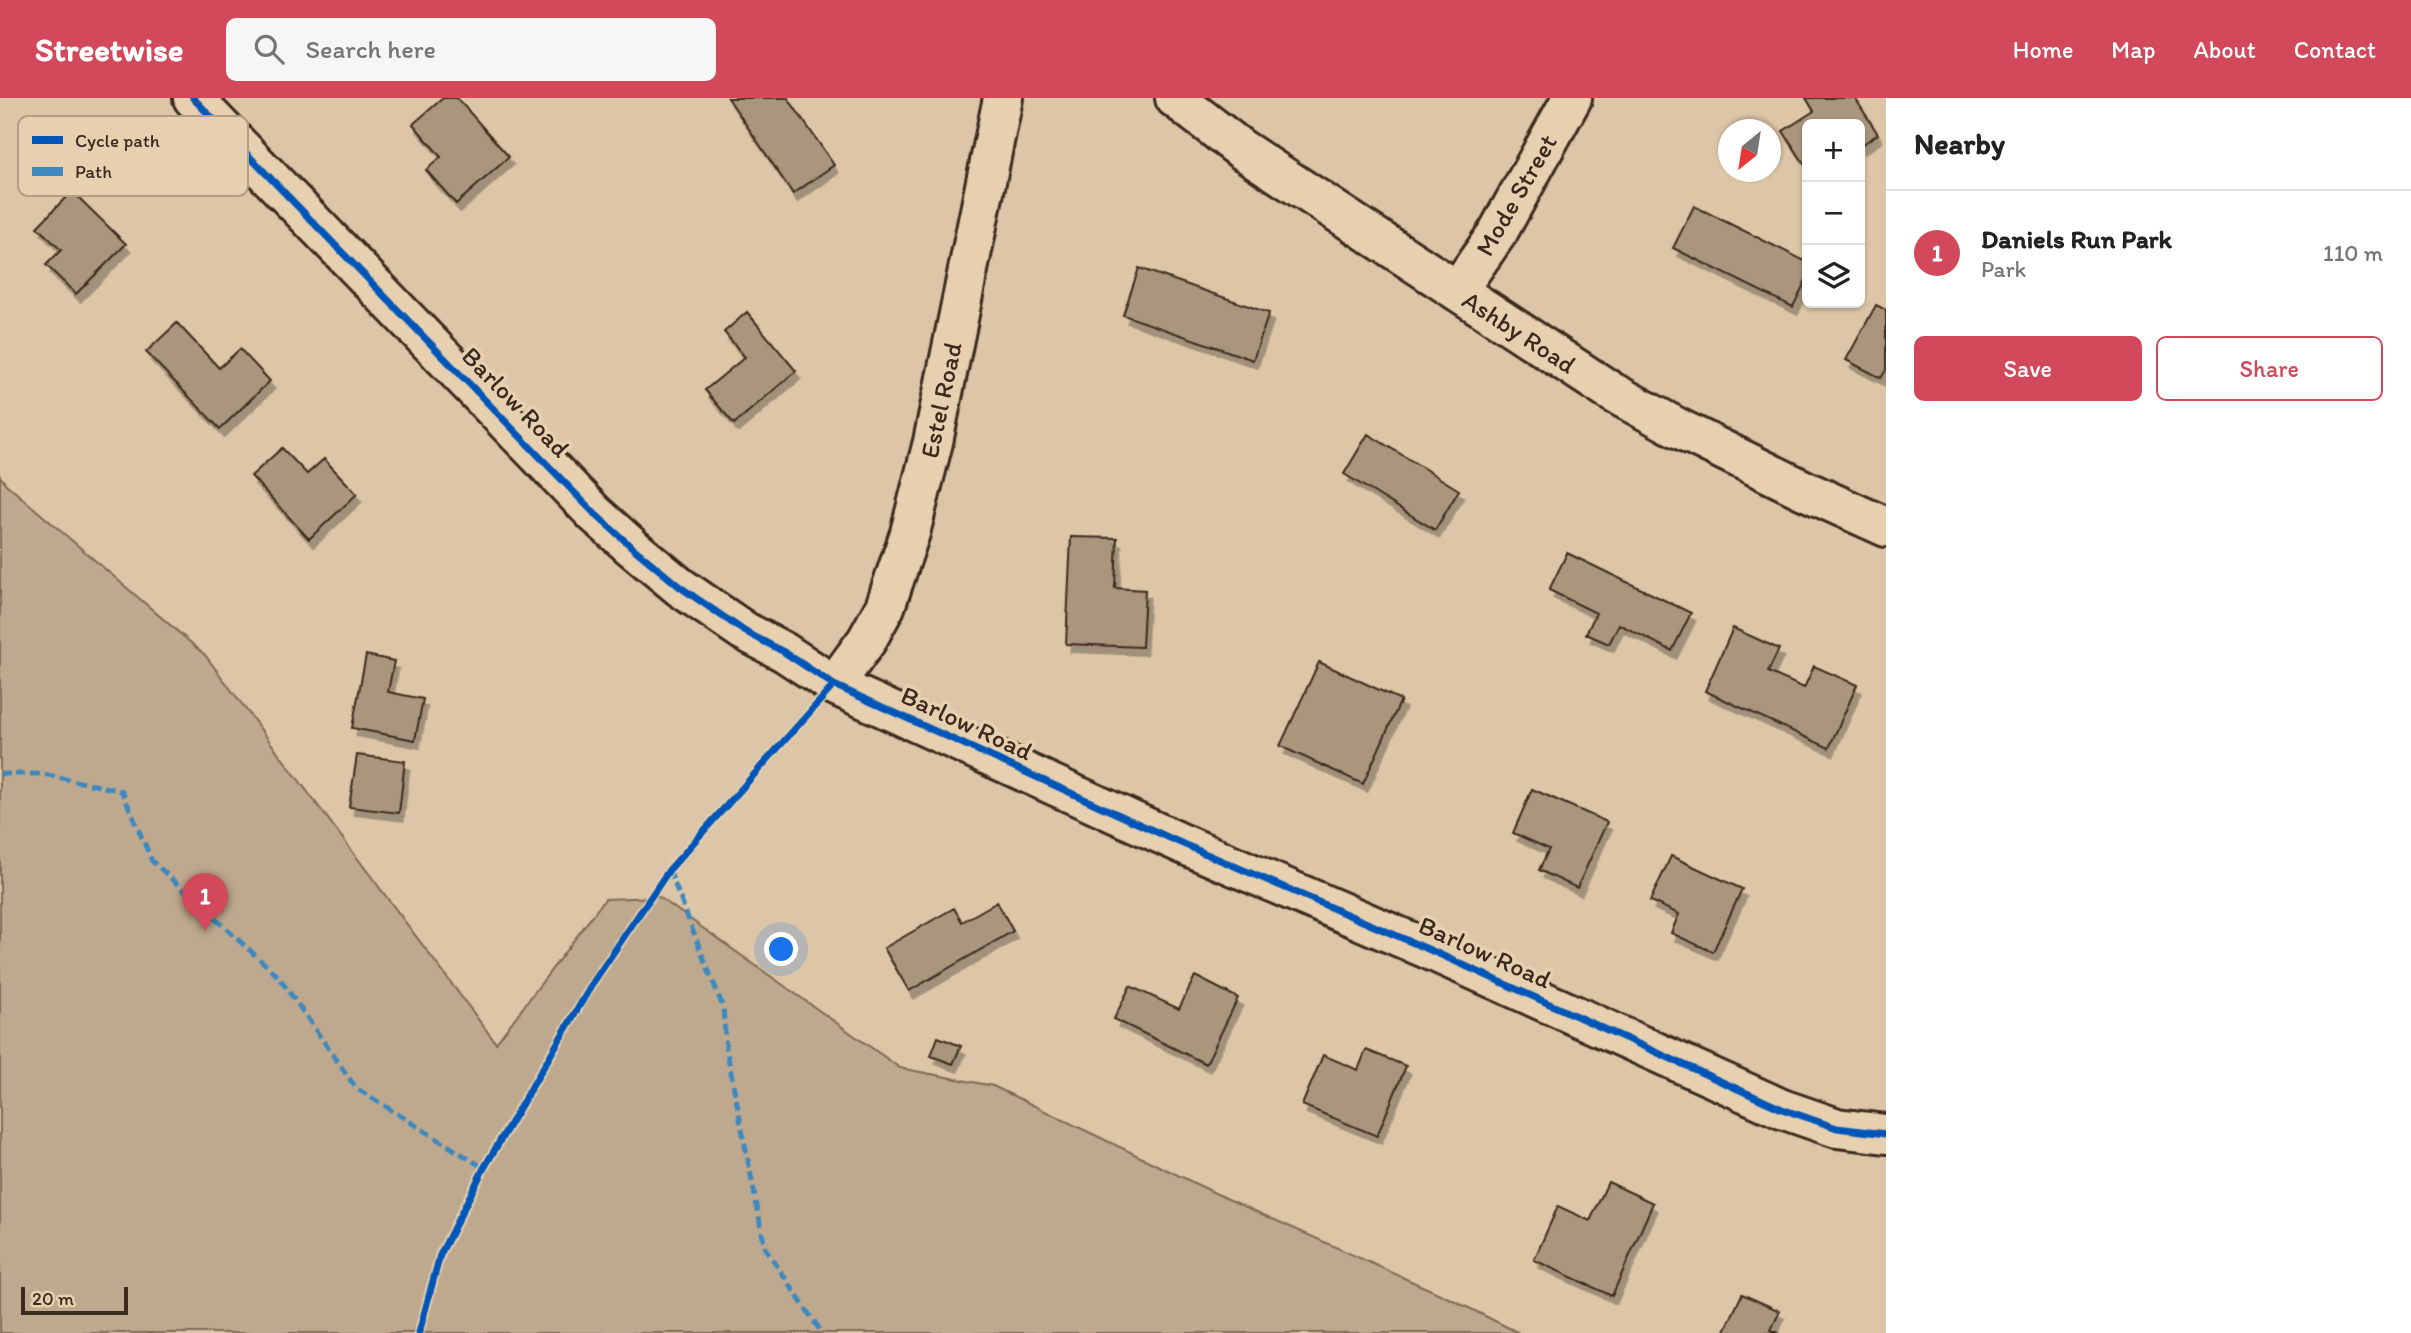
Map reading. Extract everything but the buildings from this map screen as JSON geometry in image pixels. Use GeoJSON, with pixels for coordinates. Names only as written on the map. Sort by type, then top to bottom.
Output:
{"type":"FeatureCollection","features":[{"type":"Feature","properties":{"kind":"street","name":"Barlow Road"},"geometry":{"type":"LineString","coordinates":[[193,98],[210,116]]}},
{"type":"Feature","properties":{"kind":"street","name":"Estel Road"},"geometry":{"type":"LineString","coordinates":[[834,685],[867,640],[885,607],[910,533],[933,442],[1003,98]]}},
{"type":"Feature","properties":{"kind":"street","name":"Ashby Road"},"geometry":{"type":"LineString","coordinates":[[1175,98],[1241,149],[1610,391],[1804,491],[1886,527]]}},
{"type":"Feature","properties":{"kind":"street","name":"Mode Street"},"geometry":{"type":"LineString","coordinates":[[1457,291],[1498,232],[1572,98]]}},
{"type":"Feature","properties":{"kind":"street","name":"Barlow Road"},"geometry":{"type":"LineString","coordinates":[[248,155],[595,514],[632,548],[680,587],[744,631],[784,652],[834,685],[1171,839],[1418,945],[1782,1109],[1837,1128],[1886,1134]]}},
{"type":"Feature","properties":{"kind":"shaded area"},"geometry":{"type":"Polygon","coordinates":[[[0,476],[205,655],[496,1043],[605,899],[659,897],[900,1068],[993,1086],[1217,1194],[1451,1299],[1519,1333],[0,1333],[0,476]]]}},
{"type":"Feature","properties":{"kind":"marked path"},"geometry":{"type":"LineString","coordinates":[[0,774],[43,774],[122,791],[152,861],[278,976],[356,1088],[484,1168]]}},
{"type":"Feature","properties":{"kind":"marked path"},"geometry":{"type":"LineString","coordinates":[[669,870],[723,1007],[726,1047],[765,1248],[822,1333]]}},
{"type":"Feature","properties":{"kind":"cycle path"},"geometry":{"type":"LineString","coordinates":[[193,98],[210,116]]}},
{"type":"Feature","properties":{"kind":"cycle path"},"geometry":{"type":"LineString","coordinates":[[248,155],[595,514],[680,587],[744,631],[784,652],[834,685],[1183,844],[1430,950],[1782,1109],[1837,1128],[1886,1134]]}},
{"type":"Feature","properties":{"kind":"cycle path"},"geometry":{"type":"LineString","coordinates":[[419,1333],[440,1255],[484,1168],[594,981],[669,870],[834,685]]}},
{"type":"Feature","properties":{"kind":"place","name":"Daniels Run Park"},"geometry":{"type":"Point","coordinates":[205,931]}}]}
